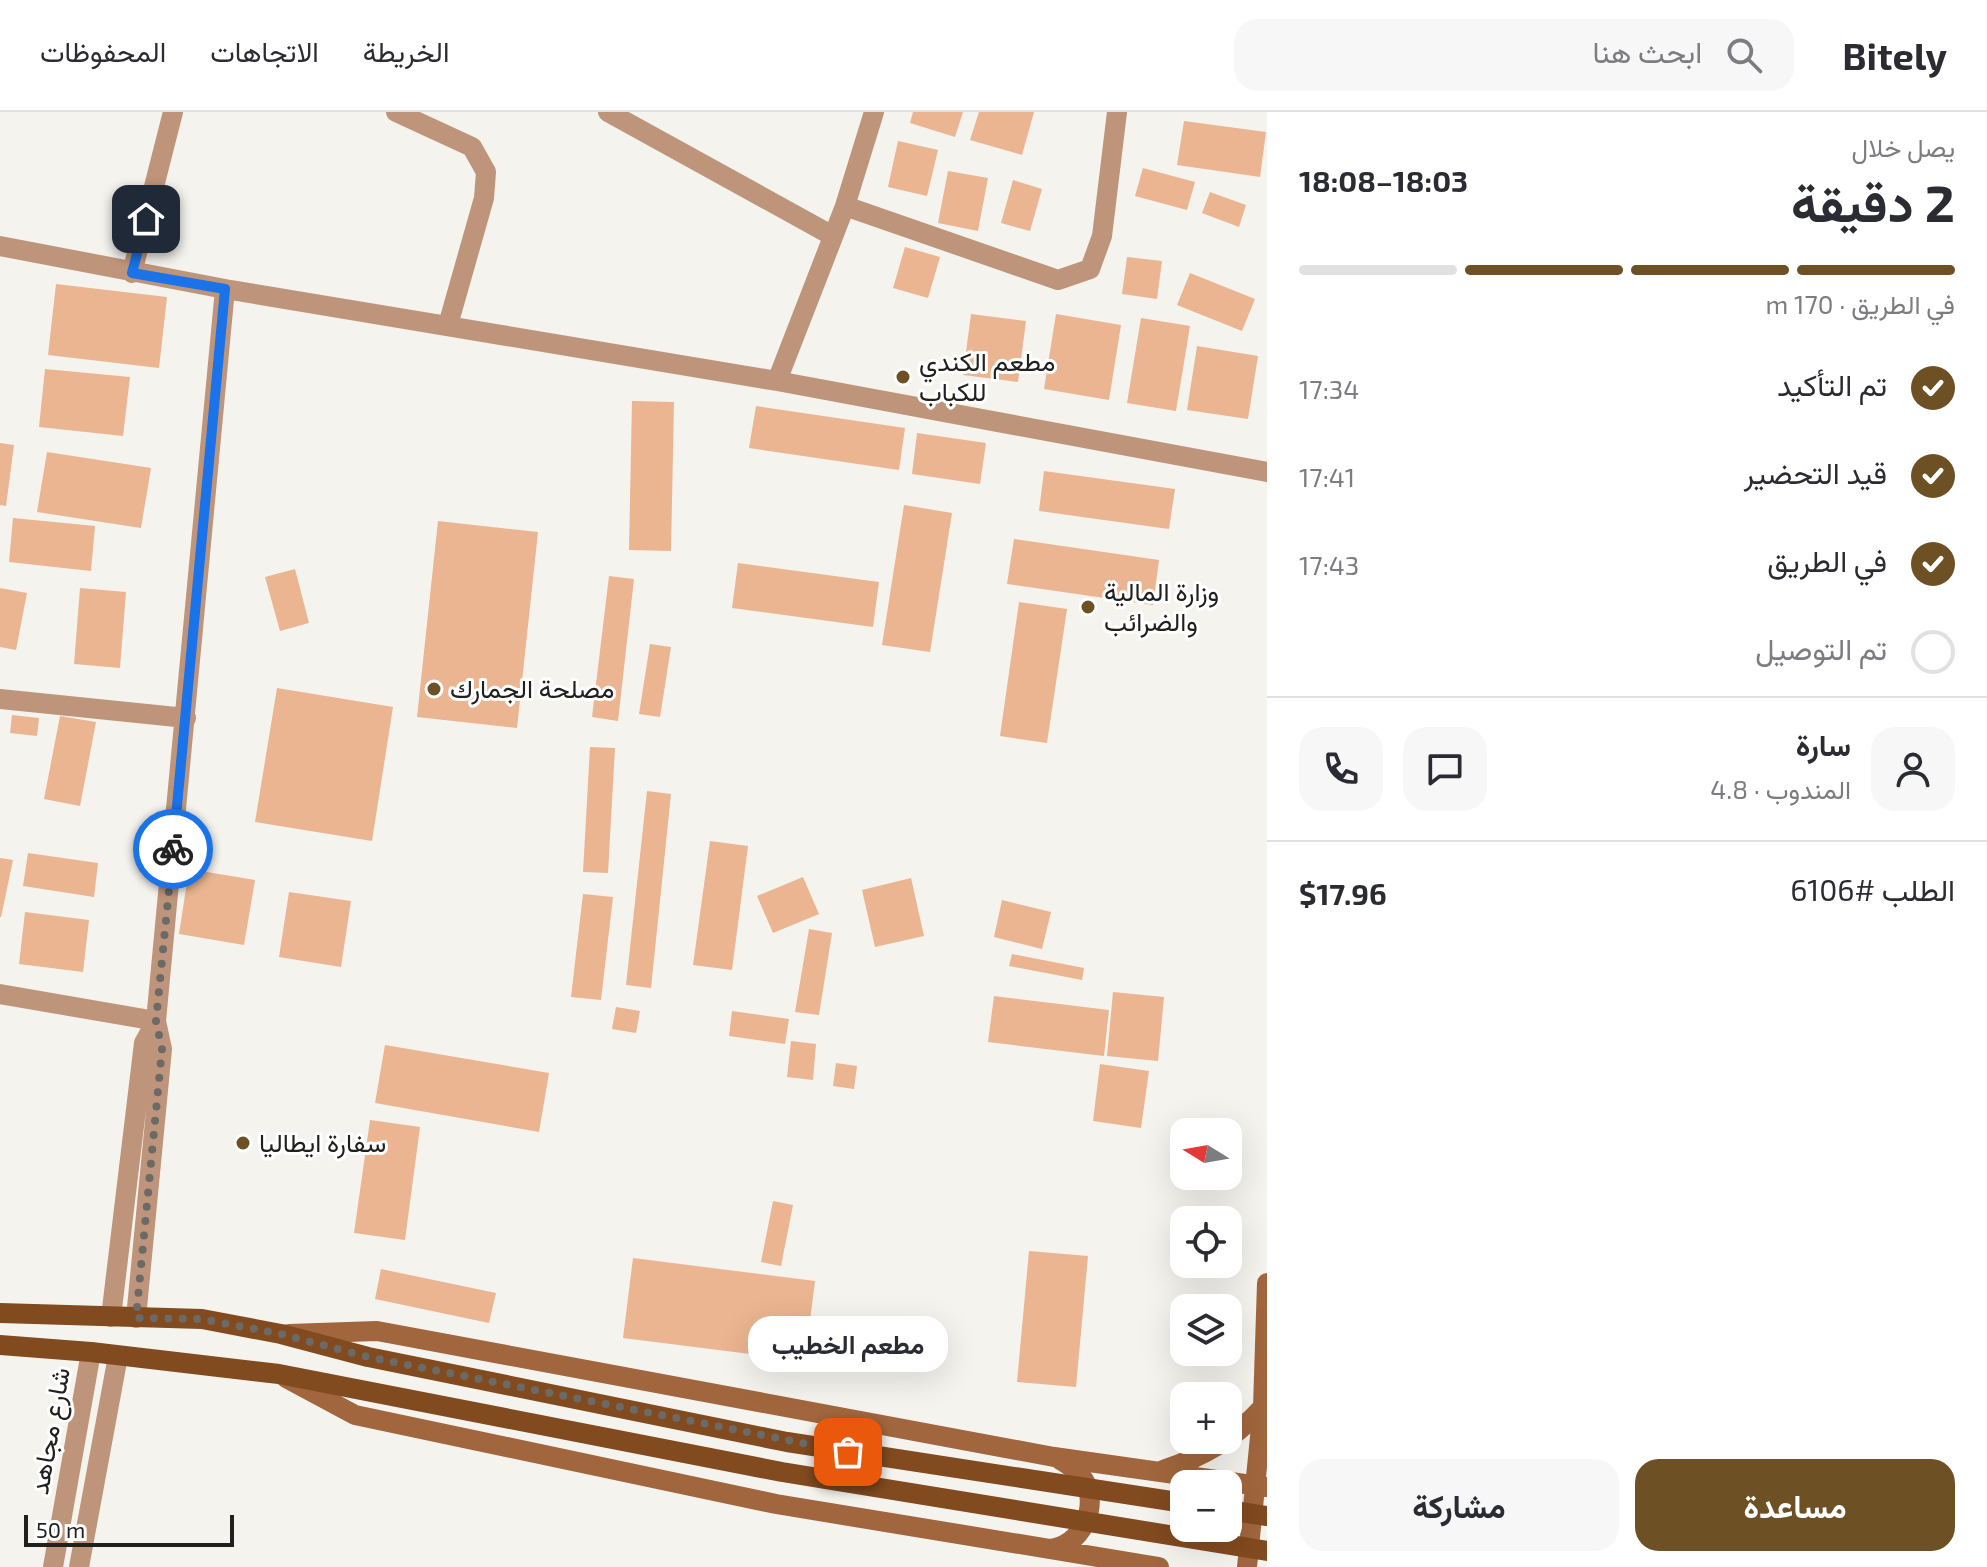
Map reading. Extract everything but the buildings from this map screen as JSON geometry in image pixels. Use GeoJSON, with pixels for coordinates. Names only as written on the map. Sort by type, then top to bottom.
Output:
{"type":"FeatureCollection","features":[{"type":"Feature","properties":{"kind":"main road"},"geometry":{"type":"LineString","coordinates":[[1247,1567],[1261,1486],[1267,1283]]}},
{"type":"Feature","properties":{"kind":"main road"},"geometry":{"type":"LineString","coordinates":[[0,1313],[202,1319],[281,1334],[368,1357],[787,1442],[1170,1501]]}},
{"type":"Feature","properties":{"kind":"main road"},"geometry":{"type":"LineString","coordinates":[[281,1334],[377,1331],[1054,1457],[1261,1486]]}},
{"type":"Feature","properties":{"kind":"main road"},"geometry":{"type":"LineString","coordinates":[[0,1345],[91,1352],[279,1374],[782,1472],[1267,1551]]}},
{"type":"Feature","properties":{"kind":"main road"},"geometry":{"type":"LineString","coordinates":[[279,1374],[355,1415],[776,1504],[1159,1567]]}},
{"type":"Feature","properties":{"kind":"main road"},"geometry":{"type":"LineString","coordinates":[[1157,1472],[1216,1448],[1239,1433],[1263,1407]]}},
{"type":"Feature","properties":{"kind":"main road"},"geometry":{"type":"LineString","coordinates":[[1042,1549],[1061,1548],[1075,1539],[1087,1517],[1090,1498],[1085,1481],[1075,1470],[1054,1457]]}},
{"type":"Feature","properties":{"kind":"main road"},"geometry":{"type":"LineString","coordinates":[[1242,1512],[1267,1516]]}},
{"type":"Feature","properties":{"kind":"street"},"geometry":{"type":"LineString","coordinates":[[132,273],[173,112]]}},
{"type":"Feature","properties":{"kind":"street"},"geometry":{"type":"LineString","coordinates":[[396,112],[472,147],[486,172],[484,198],[448,325]]}},
{"type":"Feature","properties":{"kind":"street"},"geometry":{"type":"LineString","coordinates":[[608,112],[831,235]]}},
{"type":"Feature","properties":{"kind":"street"},"geometry":{"type":"LineString","coordinates":[[777,381],[831,235],[845,206],[874,112]]}},
{"type":"Feature","properties":{"kind":"street"},"geometry":{"type":"LineString","coordinates":[[845,206],[1058,280],[1090,269],[1102,236],[1117,112]]}},
{"type":"Feature","properties":{"kind":"street"},"geometry":{"type":"LineString","coordinates":[[0,246],[132,273],[777,381],[1267,472]]}},
{"type":"Feature","properties":{"kind":"street"},"geometry":{"type":"LineString","coordinates":[[136,1318],[162,1049],[156,1021],[225,289]]}},
{"type":"Feature","properties":{"kind":"street"},"geometry":{"type":"LineString","coordinates":[[0,699],[186,718]]}},
{"type":"Feature","properties":{"kind":"street"},"geometry":{"type":"LineString","coordinates":[[0,994],[156,1021]]}},
{"type":"Feature","properties":{"kind":"street"},"geometry":{"type":"LineString","coordinates":[[111,1317],[144,1043],[156,1021]]}},
{"type":"Feature","properties":{"kind":"street","name":"شارع مجاهد"},"geometry":{"type":"LineString","coordinates":[[53,1567],[91,1352]]}},
{"type":"Feature","properties":{"kind":"street","name":"شارع مجاهد"},"geometry":{"type":"LineString","coordinates":[[79,1567],[118,1356]]}},
{"type":"Feature","properties":{"kind":"way so far"},"geometry":{"type":"LineString","coordinates":[[173,849],[156,1021],[162,1049],[136,1318],[202,1319],[281,1334],[368,1357],[848,1452]]}},
{"type":"Feature","properties":{"kind":"place","name":"مطعم الكندي للكباب"},"geometry":{"type":"Point","coordinates":[903,377]}},
{"type":"Feature","properties":{"kind":"place","name":"وزارة المالية والضرائب"},"geometry":{"type":"Point","coordinates":[1088,607]}},
{"type":"Feature","properties":{"kind":"place","name":"مصلحة الجمارك"},"geometry":{"type":"Point","coordinates":[434,689]}},
{"type":"Feature","properties":{"kind":"place","name":"سفارة ايطاليا"},"geometry":{"type":"Point","coordinates":[243,1143]}},
{"type":"Feature","properties":{"kind":"place","name":"مطعم الخطيب"},"geometry":{"type":"Point","coordinates":[848,1452]}},
{"type":"Feature","properties":{"kind":"route"},"geometry":{"type":"LineString","coordinates":[[146,219],[132,273],[225,289],[173,849]]}}]}
